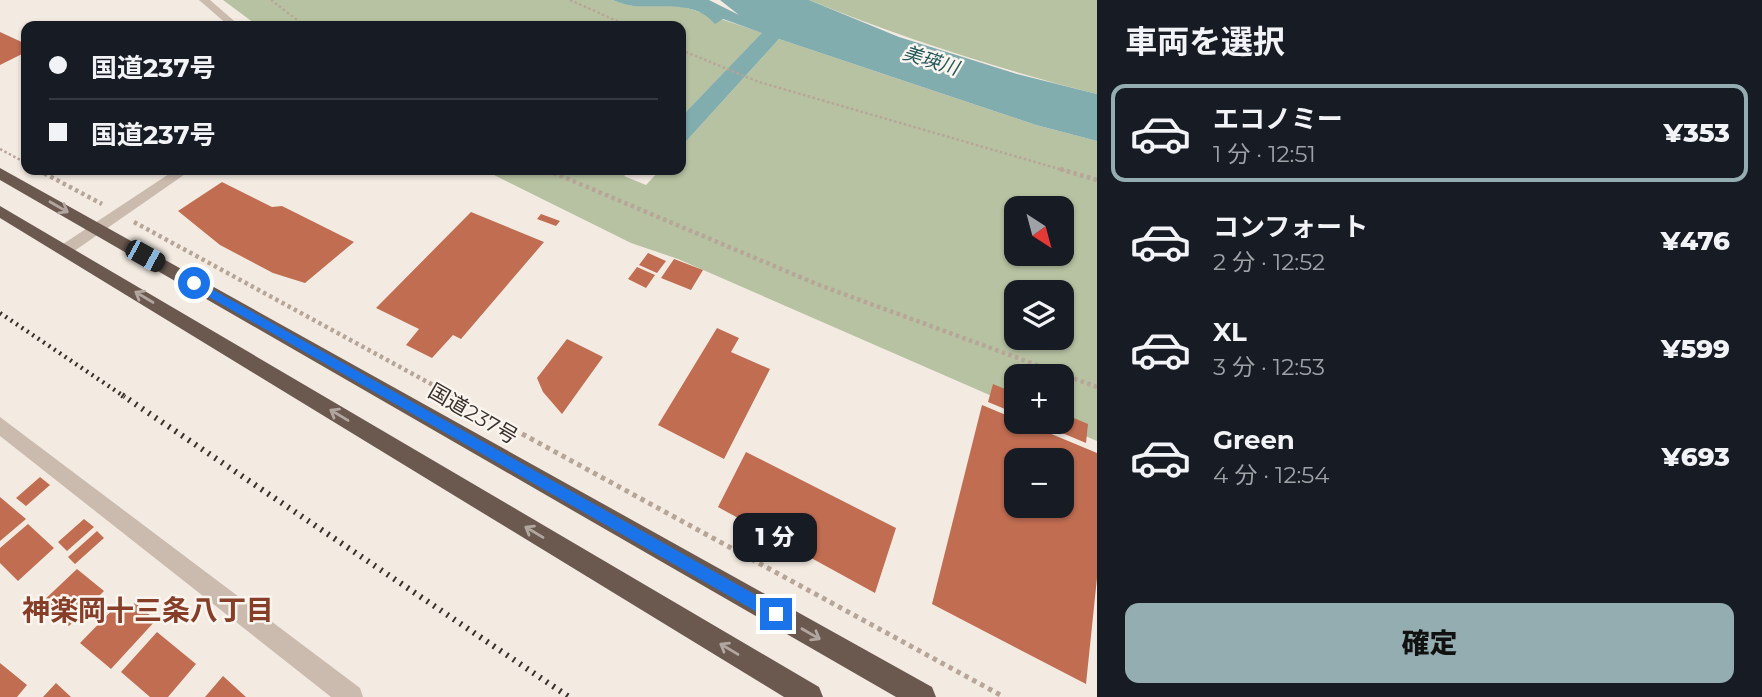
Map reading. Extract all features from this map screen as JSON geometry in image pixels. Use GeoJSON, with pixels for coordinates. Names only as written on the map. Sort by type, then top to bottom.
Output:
{"type":"FeatureCollection","features":[{"type":"Feature","properties":{"kind":"highway","name":"国道237号"},"geometry":{"type":"LineString","coordinates":[[0,173],[922,697]]}},
{"type":"Feature","properties":{"kind":"highway"},"geometry":{"type":"LineString","coordinates":[[0,211],[809,697]]}},
{"type":"Feature","properties":{"kind":"street"},"geometry":{"type":"LineString","coordinates":[[204,0],[229,21]]}},
{"type":"Feature","properties":{"kind":"street"},"geometry":{"type":"LineString","coordinates":[[65,250],[176,175]]}},
{"type":"Feature","properties":{"kind":"street"},"geometry":{"type":"LineString","coordinates":[[0,425],[351,697]]}},
{"type":"Feature","properties":{"kind":"path"},"geometry":{"type":"LineString","coordinates":[[271,0],[298,21]]}},
{"type":"Feature","properties":{"kind":"path"},"geometry":{"type":"LineString","coordinates":[[570,0],[617,21]]}},
{"type":"Feature","properties":{"kind":"path"},"geometry":{"type":"LineString","coordinates":[[686,52],[759,82],[1097,180]]}},
{"type":"Feature","properties":{"kind":"path"},"geometry":{"type":"LineString","coordinates":[[0,149],[21,160]]}},
{"type":"Feature","properties":{"kind":"path"},"geometry":{"type":"LineString","coordinates":[[47,175],[1004,697]]}},
{"type":"Feature","properties":{"kind":"path"},"geometry":{"type":"LineString","coordinates":[[559,175],[779,270],[943,333],[1097,387]]}},
{"type":"Feature","properties":{"kind":"green space"},"geometry":{"type":"Polygon","coordinates":[[[223,0],[612,0],[632,6],[672,3],[763,33],[686,112],[686,21],[251,21],[223,0]]]}},
{"type":"Feature","properties":{"kind":"green space"},"geometry":{"type":"Polygon","coordinates":[[[809,0],[1097,0],[1097,94],[951,52],[809,0]]]}},
{"type":"Feature","properties":{"kind":"green space"},"geometry":{"type":"Polygon","coordinates":[[[779,39],[1036,125],[1097,141],[1097,441],[1074,431],[1074,364],[1004,364],[1004,401],[678,259],[631,243],[494,175],[624,176],[646,185],[655,175],[686,175],[686,141],[779,39]]]}},
{"type":"Feature","properties":{"kind":"water","name":"美瑛川"},"geometry":{"type":"Polygon","coordinates":[[[612,0],[709,0],[739,15],[720,0],[809,0],[899,37],[1017,74],[1097,94],[1097,141],[1036,125],[779,39],[686,141],[686,112],[762,33],[723,19],[715,24],[707,16],[688,8],[633,6],[612,0]]]}},
{"type":"Feature","properties":{"kind":"building"},"geometry":{"type":"Polygon","coordinates":[[[0,32],[21,42],[21,54],[0,65],[0,32]]]}},
{"type":"Feature","properties":{"kind":"building"},"geometry":{"type":"Polygon","coordinates":[[[222,182],[272,207],[282,206],[354,242],[305,283],[273,273],[220,245],[178,211],[222,182]]]}},
{"type":"Feature","properties":{"kind":"building"},"geometry":{"type":"Polygon","coordinates":[[[471,212],[544,242],[461,339],[453,335],[432,358],[406,345],[419,329],[376,308],[471,212]]]}},
{"type":"Feature","properties":{"kind":"building"},"geometry":{"type":"Polygon","coordinates":[[[541,214],[560,221],[556,226],[537,219],[541,214]]]}},
{"type":"Feature","properties":{"kind":"building"},"geometry":{"type":"Polygon","coordinates":[[[648,253],[666,261],[657,273],[639,265],[648,253]]]}},
{"type":"Feature","properties":{"kind":"building"},"geometry":{"type":"Polygon","coordinates":[[[674,259],[703,270],[691,290],[661,278],[674,259]]]}},
{"type":"Feature","properties":{"kind":"building"},"geometry":{"type":"Polygon","coordinates":[[[637,267],[655,275],[646,288],[628,279],[637,267]]]}},
{"type":"Feature","properties":{"kind":"building"},"geometry":{"type":"Polygon","coordinates":[[[717,328],[739,338],[731,352],[770,369],[724,459],[658,425],[717,328]]]}},
{"type":"Feature","properties":{"kind":"building"},"geometry":{"type":"Polygon","coordinates":[[[567,339],[603,357],[562,414],[543,392],[537,378],[567,339]]]}},
{"type":"Feature","properties":{"kind":"building"},"geometry":{"type":"Polygon","coordinates":[[[993,384],[1004,389],[1004,409],[988,402],[993,384]]]}},
{"type":"Feature","properties":{"kind":"building"},"geometry":{"type":"Polygon","coordinates":[[[982,405],[1004,414],[1004,434],[1051,434],[1097,453],[1097,578],[1086,684],[932,604],[982,405]]]}},
{"type":"Feature","properties":{"kind":"building"},"geometry":{"type":"Polygon","coordinates":[[[1074,418],[1088,424],[1086,443],[1065,434],[1074,434],[1074,418]]]}},
{"type":"Feature","properties":{"kind":"building"},"geometry":{"type":"Polygon","coordinates":[[[746,452],[896,528],[875,593],[718,507],[746,452]]]}},
{"type":"Feature","properties":{"kind":"building"},"geometry":{"type":"Polygon","coordinates":[[[40,477],[50,485],[26,506],[16,498],[40,477]]]}},
{"type":"Feature","properties":{"kind":"building"},"geometry":{"type":"Polygon","coordinates":[[[0,497],[26,519],[0,541],[0,497]]]}},
{"type":"Feature","properties":{"kind":"building"},"geometry":{"type":"Polygon","coordinates":[[[84,519],[94,527],[67,551],[58,542],[84,519]]]}},
{"type":"Feature","properties":{"kind":"building"},"geometry":{"type":"Polygon","coordinates":[[[28,524],[54,548],[18,581],[0,563],[0,548],[28,524]]]}},
{"type":"Feature","properties":{"kind":"building"},"geometry":{"type":"Polygon","coordinates":[[[97,531],[104,538],[75,564],[68,557],[97,531]]]}},
{"type":"Feature","properties":{"kind":"building"},"geometry":{"type":"Polygon","coordinates":[[[77,569],[104,591],[69,626],[41,603],[77,569]]]}},
{"type":"Feature","properties":{"kind":"building"},"geometry":{"type":"Polygon","coordinates":[[[120,602],[129,609],[135,603],[156,620],[111,669],[80,643],[120,602]]]}},
{"type":"Feature","properties":{"kind":"building"},"geometry":{"type":"Polygon","coordinates":[[[157,632],[196,664],[168,697],[150,697],[121,672],[157,632]]]}},
{"type":"Feature","properties":{"kind":"building"},"geometry":{"type":"Polygon","coordinates":[[[0,663],[27,685],[17,697],[0,697],[0,663]]]}},
{"type":"Feature","properties":{"kind":"building"},"geometry":{"type":"Polygon","coordinates":[[[223,676],[246,697],[205,697],[223,676]]]}},
{"type":"Feature","properties":{"kind":"building"},"geometry":{"type":"Polygon","coordinates":[[[56,683],[71,697],[43,697],[56,683]]]}},
{"type":"Feature","properties":{"kind":"railway"},"geometry":{"type":"LineString","coordinates":[[0,313],[125,397]]}},
{"type":"Feature","properties":{"kind":"railway"},"geometry":{"type":"LineString","coordinates":[[122,395],[569,697]]}},
{"type":"Feature","properties":{"kind":"district","name":"神楽岡十三条八丁目"},"geometry":{"type":"Point","coordinates":[148,610]}},
{"type":"Feature","properties":{"kind":"route"},"geometry":{"type":"LineString","coordinates":[[194,283],[776,614]]}}]}
